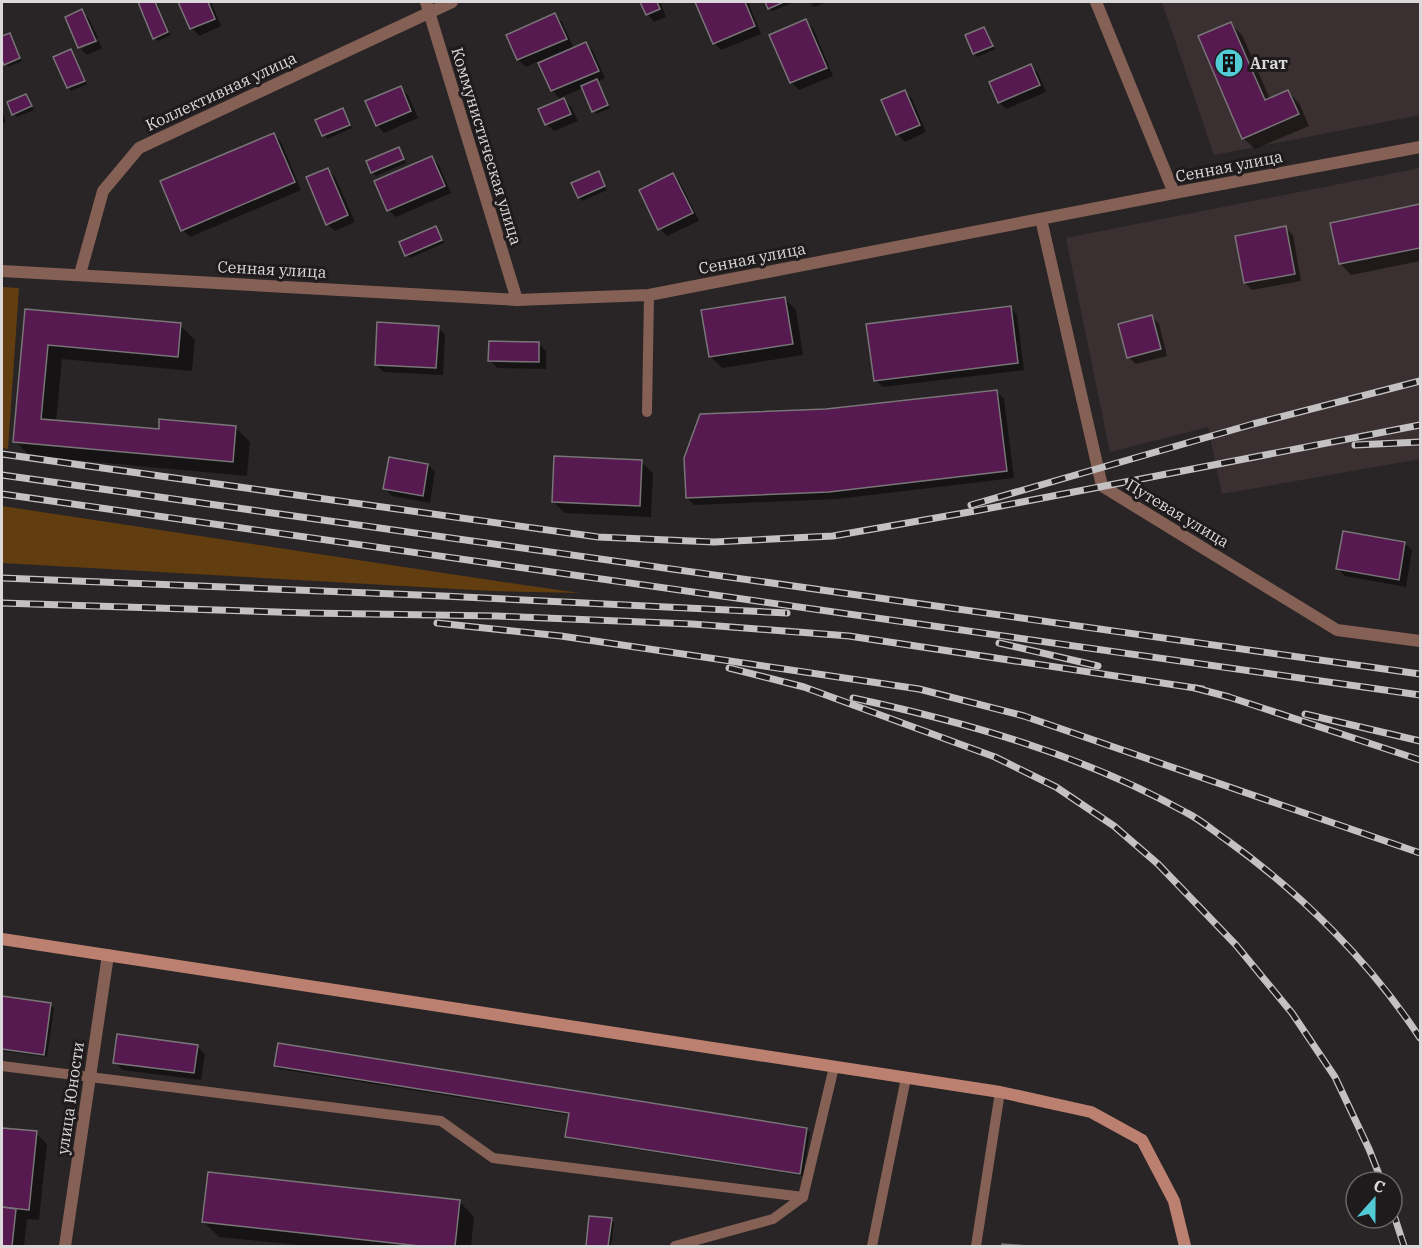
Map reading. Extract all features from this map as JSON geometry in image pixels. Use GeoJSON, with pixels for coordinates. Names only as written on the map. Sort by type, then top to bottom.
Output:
{"type":"FeatureCollection","features":[{"type":"Feature","properties":{"kind":"main road"},"geometry":{"type":"LineString","coordinates":[[2,939],[1000,1092],[1092,1112],[1142,1140],[1174,1201],[1185,1246]]}},
{"type":"Feature","properties":{"kind":"street","name":"Коллективная улица"},"geometry":{"type":"LineString","coordinates":[[80,274],[103,191],[139,148],[428,6],[452,2]]}},
{"type":"Feature","properties":{"kind":"street"},"geometry":{"type":"LineString","coordinates":[[1096,2],[1174,193]]}},
{"type":"Feature","properties":{"kind":"street","name":"Коммунистическая улица"},"geometry":{"type":"LineString","coordinates":[[428,6],[517,300]]}},
{"type":"Feature","properties":{"kind":"street","name":"Сенная улица"},"geometry":{"type":"LineString","coordinates":[[80,274],[517,300],[649,295],[1420,147]]}},
{"type":"Feature","properties":{"kind":"street","name":"Путевая улица"},"geometry":{"type":"LineString","coordinates":[[1041,219],[1102,486],[1337,630],[1420,641]]}},
{"type":"Feature","properties":{"kind":"street"},"geometry":{"type":"LineString","coordinates":[[2,271],[80,274]]}},
{"type":"Feature","properties":{"kind":"street","name":"улица Юности"},"geometry":{"type":"LineString","coordinates":[[65,1246],[108,955]]}},
{"type":"Feature","properties":{"kind":"lane"},"geometry":{"type":"LineString","coordinates":[[647,412],[649,295]]}},
{"type":"Feature","properties":{"kind":"lane"},"geometry":{"type":"LineString","coordinates":[[2,1066],[441,1121],[493,1158],[803,1197]]}},
{"type":"Feature","properties":{"kind":"lane"},"geometry":{"type":"LineString","coordinates":[[675,1246],[773,1219],[803,1197],[834,1067]]}},
{"type":"Feature","properties":{"kind":"lane"},"geometry":{"type":"LineString","coordinates":[[872,1246],[906,1078]]}},
{"type":"Feature","properties":{"kind":"lane"},"geometry":{"type":"LineString","coordinates":[[976,1246],[1000,1092]]}},
{"type":"Feature","properties":{"kind":"shaded area"},"geometry":{"type":"Polygon","coordinates":[[[1162,2],[1420,2],[1420,115],[1214,155],[1162,2]]]}},
{"type":"Feature","properties":{"kind":"shaded area"},"geometry":{"type":"Polygon","coordinates":[[[1420,168],[1420,459],[1222,494],[1208,427],[1110,452],[1066,238],[1420,168]]]}},
{"type":"Feature","properties":{"kind":"shaded area"},"geometry":{"type":"Polygon","coordinates":[[[2,287],[19,288],[8,449],[2,448],[2,287]]]}},
{"type":"Feature","properties":{"kind":"shaded area"},"geometry":{"type":"Polygon","coordinates":[[[2,506],[580,593],[491,591],[2,563],[2,506]]]}},
{"type":"Feature","properties":{"kind":"building"},"geometry":{"type":"Polygon","coordinates":[[[138,2],[155,2],[168,32],[153,39],[138,2]]]}},
{"type":"Feature","properties":{"kind":"building"},"geometry":{"type":"Polygon","coordinates":[[[178,2],[208,2],[215,19],[190,29],[178,2]]]}},
{"type":"Feature","properties":{"kind":"building"},"geometry":{"type":"Polygon","coordinates":[[[640,2],[657,2],[660,9],[646,15],[640,2]]]}},
{"type":"Feature","properties":{"kind":"building"},"geometry":{"type":"Polygon","coordinates":[[[695,2],[745,2],[755,26],[713,44],[695,2]]]}},
{"type":"Feature","properties":{"kind":"building"},"geometry":{"type":"Polygon","coordinates":[[[765,2],[784,2],[768,9],[765,2]]]}},
{"type":"Feature","properties":{"kind":"building"},"geometry":{"type":"Polygon","coordinates":[[[82,9],[96,41],[78,48],[65,17],[82,9]]]}},
{"type":"Feature","properties":{"kind":"building"},"geometry":{"type":"Polygon","coordinates":[[[555,13],[567,39],[517,60],[506,35],[555,13]]]}},
{"type":"Feature","properties":{"kind":"building"},"geometry":{"type":"Polygon","coordinates":[[[806,19],[827,68],[790,83],[769,35],[806,19]]]}},
{"type":"Feature","properties":{"kind":"building","name":"Агат"},"geometry":{"type":"Polygon","coordinates":[[[1231,22],[1265,100],[1288,90],[1299,114],[1242,139],[1198,36],[1231,22]]]}},
{"type":"Feature","properties":{"kind":"building"},"geometry":{"type":"Polygon","coordinates":[[[984,27],[993,46],[973,54],[965,35],[984,27]]]}},
{"type":"Feature","properties":{"kind":"building"},"geometry":{"type":"Polygon","coordinates":[[[10,33],[20,58],[4,65],[2,36],[10,33]]]}},
{"type":"Feature","properties":{"kind":"building"},"geometry":{"type":"Polygon","coordinates":[[[586,42],[599,71],[551,91],[538,63],[586,42]]]}},
{"type":"Feature","properties":{"kind":"building"},"geometry":{"type":"Polygon","coordinates":[[[71,49],[85,81],[67,88],[53,57],[71,49]]]}},
{"type":"Feature","properties":{"kind":"building"},"geometry":{"type":"Polygon","coordinates":[[[1031,64],[1040,85],[998,103],[989,82],[1031,64]]]}},
{"type":"Feature","properties":{"kind":"building"},"geometry":{"type":"Polygon","coordinates":[[[597,79],[608,105],[592,112],[581,86],[597,79]]]}},
{"type":"Feature","properties":{"kind":"building"},"geometry":{"type":"Polygon","coordinates":[[[401,86],[411,111],[376,126],[365,101],[401,86]]]}},
{"type":"Feature","properties":{"kind":"building"},"geometry":{"type":"Polygon","coordinates":[[[905,90],[920,125],[896,135],[881,100],[905,90]]]}},
{"type":"Feature","properties":{"kind":"building"},"geometry":{"type":"Polygon","coordinates":[[[26,94],[32,106],[12,115],[7,102],[26,94]]]}},
{"type":"Feature","properties":{"kind":"building"},"geometry":{"type":"Polygon","coordinates":[[[564,98],[571,114],[545,125],[538,109],[564,98]]]}},
{"type":"Feature","properties":{"kind":"building"},"geometry":{"type":"Polygon","coordinates":[[[343,108],[350,125],[322,136],[315,120],[343,108]]]}},
{"type":"Feature","properties":{"kind":"building"},"geometry":{"type":"Polygon","coordinates":[[[274,133],[295,182],[181,231],[160,181],[274,133]]]}},
{"type":"Feature","properties":{"kind":"building"},"geometry":{"type":"Polygon","coordinates":[[[399,147],[404,159],[371,173],[366,161],[399,147]]]}},
{"type":"Feature","properties":{"kind":"building"},"geometry":{"type":"Polygon","coordinates":[[[432,156],[445,186],[387,211],[374,181],[432,156]]]}},
{"type":"Feature","properties":{"kind":"building"},"geometry":{"type":"Polygon","coordinates":[[[328,168],[348,215],[326,225],[306,177],[328,168]]]}},
{"type":"Feature","properties":{"kind":"building"},"geometry":{"type":"Polygon","coordinates":[[[599,171],[605,186],[578,198],[571,183],[599,171]]]}},
{"type":"Feature","properties":{"kind":"building"},"geometry":{"type":"Polygon","coordinates":[[[673,173],[693,213],[658,230],[639,190],[673,173]]]}},
{"type":"Feature","properties":{"kind":"building"},"geometry":{"type":"Polygon","coordinates":[[[1420,204],[1420,248],[1339,264],[1330,223],[1420,204]]]}},
{"type":"Feature","properties":{"kind":"building"},"geometry":{"type":"Polygon","coordinates":[[[436,226],[442,240],[405,256],[399,242],[436,226]]]}},
{"type":"Feature","properties":{"kind":"building"},"geometry":{"type":"Polygon","coordinates":[[[1286,226],[1295,274],[1244,283],[1235,236],[1286,226]]]}},
{"type":"Feature","properties":{"kind":"building"},"geometry":{"type":"Polygon","coordinates":[[[785,297],[793,344],[709,357],[701,310],[785,297]]]}},
{"type":"Feature","properties":{"kind":"building"},"geometry":{"type":"Polygon","coordinates":[[[1011,306],[1018,363],[874,381],[866,324],[1011,306]]]}},
{"type":"Feature","properties":{"kind":"building"},"geometry":{"type":"Polygon","coordinates":[[[25,309],[181,323],[178,357],[48,345],[41,419],[159,429],[159,419],[236,426],[233,462],[13,442],[25,309]]]}},
{"type":"Feature","properties":{"kind":"building"},"geometry":{"type":"Polygon","coordinates":[[[1152,315],[1161,349],[1127,358],[1118,324],[1152,315]]]}},
{"type":"Feature","properties":{"kind":"building"},"geometry":{"type":"Polygon","coordinates":[[[377,322],[439,326],[436,368],[375,365],[377,322]]]}},
{"type":"Feature","properties":{"kind":"building"},"geometry":{"type":"Polygon","coordinates":[[[489,341],[539,342],[539,362],[488,361],[489,341]]]}},
{"type":"Feature","properties":{"kind":"building"},"geometry":{"type":"Polygon","coordinates":[[[997,390],[1007,471],[829,492],[686,498],[684,458],[700,414],[826,409],[997,390]]]}},
{"type":"Feature","properties":{"kind":"building"},"geometry":{"type":"Polygon","coordinates":[[[554,456],[642,460],[640,506],[552,502],[554,456]]]}},
{"type":"Feature","properties":{"kind":"building"},"geometry":{"type":"Polygon","coordinates":[[[389,457],[428,464],[423,496],[383,489],[389,457]]]}},
{"type":"Feature","properties":{"kind":"building"},"geometry":{"type":"Polygon","coordinates":[[[1343,531],[1405,542],[1399,580],[1336,569],[1343,531]]]}},
{"type":"Feature","properties":{"kind":"building"},"geometry":{"type":"Polygon","coordinates":[[[2,996],[51,1003],[44,1055],[2,1049],[2,996]]]}},
{"type":"Feature","properties":{"kind":"building"},"geometry":{"type":"Polygon","coordinates":[[[117,1034],[198,1045],[194,1073],[113,1063],[117,1034]]]}},
{"type":"Feature","properties":{"kind":"building"},"geometry":{"type":"Polygon","coordinates":[[[278,1043],[807,1128],[800,1174],[565,1137],[569,1113],[274,1066],[278,1043]]]}},
{"type":"Feature","properties":{"kind":"building"},"geometry":{"type":"Polygon","coordinates":[[[2,1128],[37,1131],[29,1210],[2,1207],[2,1128]]]}},
{"type":"Feature","properties":{"kind":"building"},"geometry":{"type":"Polygon","coordinates":[[[208,1172],[460,1200],[455,1246],[420,1246],[202,1222],[208,1172]]]}},
{"type":"Feature","properties":{"kind":"building"},"geometry":{"type":"Polygon","coordinates":[[[2,1207],[16,1209],[12,1246],[2,1246],[2,1207]]]}},
{"type":"Feature","properties":{"kind":"building"},"geometry":{"type":"Polygon","coordinates":[[[589,1216],[612,1218],[608,1246],[586,1246],[589,1216]]]}},
{"type":"Feature","properties":{"kind":"building"},"geometry":{"type":"Polygon","coordinates":[[[1002,1244],[1028,1246],[1002,1246],[1002,1244]]]}},
{"type":"Feature","properties":{"kind":"railway"},"geometry":{"type":"LineString","coordinates":[[971,505],[1253,424],[1420,381]]}},
{"type":"Feature","properties":{"kind":"railway"},"geometry":{"type":"LineString","coordinates":[[2,454],[598,537],[714,542],[833,536],[975,511],[1420,425]]}},
{"type":"Feature","properties":{"kind":"railway"},"geometry":{"type":"LineString","coordinates":[[1355,445],[1420,442]]}},
{"type":"Feature","properties":{"kind":"railway"},"geometry":{"type":"LineString","coordinates":[[2,475],[1420,674]]}},
{"type":"Feature","properties":{"kind":"railway"},"geometry":{"type":"LineString","coordinates":[[2,494],[1420,695]]}},
{"type":"Feature","properties":{"kind":"railway"},"geometry":{"type":"LineString","coordinates":[[2,578],[787,613]]}},
{"type":"Feature","properties":{"kind":"railway"},"geometry":{"type":"LineString","coordinates":[[2,603],[308,613],[496,616],[692,624],[849,636],[1202,689]]}},
{"type":"Feature","properties":{"kind":"railway"},"geometry":{"type":"LineString","coordinates":[[437,623],[561,636],[919,689],[1024,716],[1420,853]]}},
{"type":"Feature","properties":{"kind":"railway"},"geometry":{"type":"LineString","coordinates":[[999,643],[1098,666]]}},
{"type":"Feature","properties":{"kind":"railway"},"geometry":{"type":"LineString","coordinates":[[729,668],[804,687],[995,757],[1056,787],[1114,826],[1158,864],[1236,945],[1292,1013],[1335,1077],[1377,1170]]}},
{"type":"Feature","properties":{"kind":"railway"},"geometry":{"type":"LineString","coordinates":[[1195,688],[1420,760]]}},
{"type":"Feature","properties":{"kind":"railway"},"geometry":{"type":"LineString","coordinates":[[853,698],[940,718],[1024,743],[1107,774],[1148,792],[1192,816],[1282,883],[1333,931],[1379,983],[1420,1038]]}},
{"type":"Feature","properties":{"kind":"railway"},"geometry":{"type":"LineString","coordinates":[[1305,714],[1420,741]]}},
{"type":"Feature","properties":{"kind":"railway"},"geometry":{"type":"LineString","coordinates":[[1399,1230],[1404,1246]]}},
{"type":"Feature","properties":{"kind":"place","name":"Агат"},"geometry":{"type":"Point","coordinates":[1229,63]}}]}
